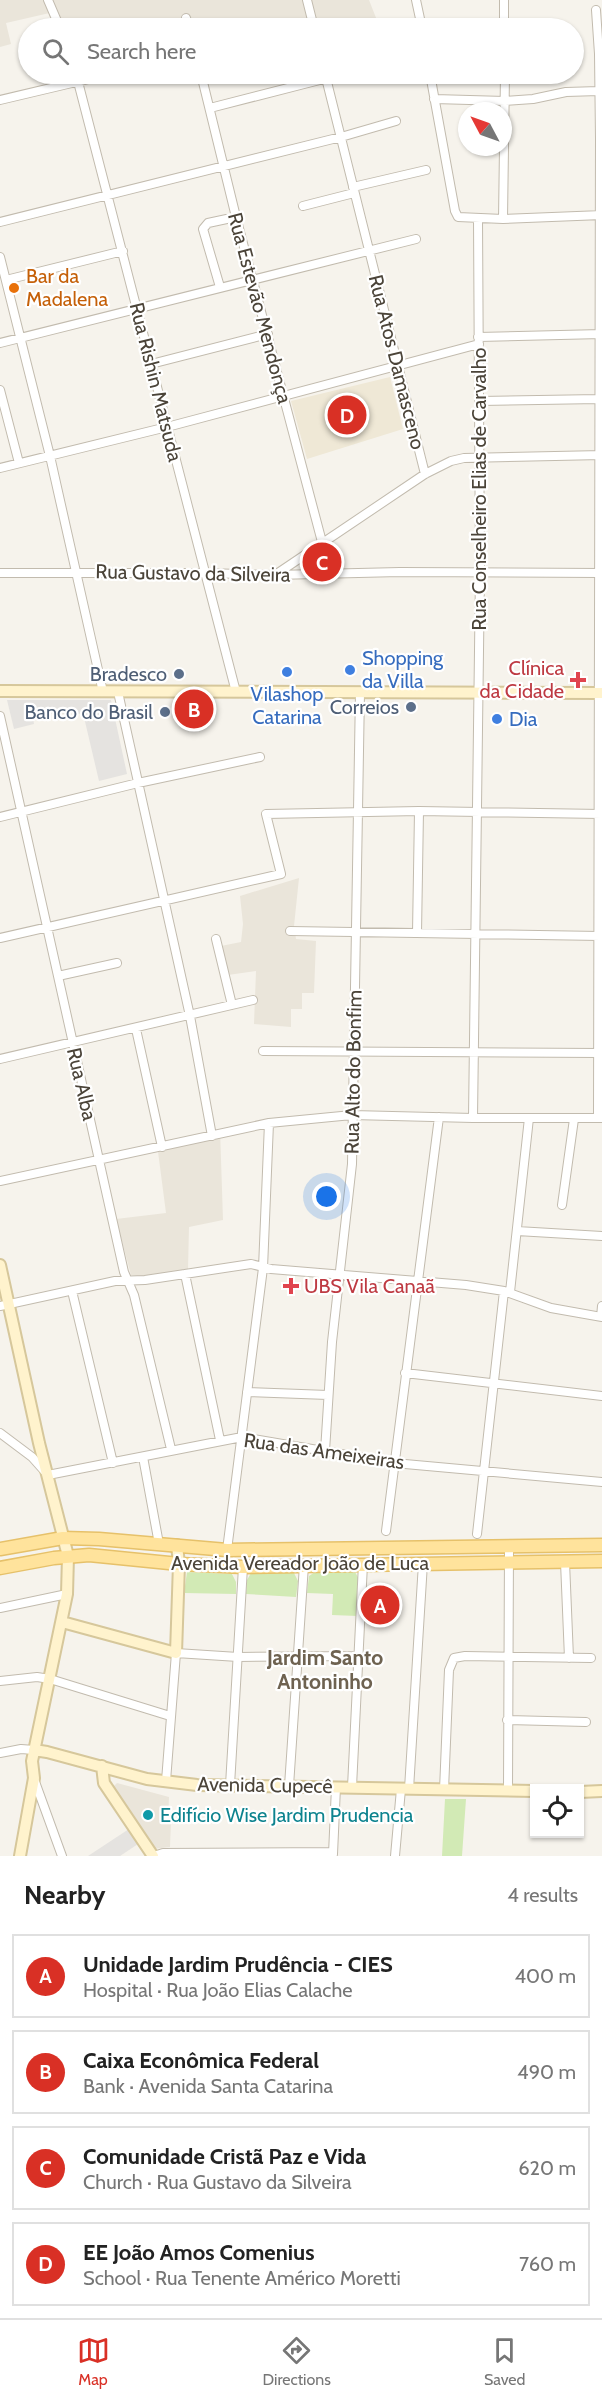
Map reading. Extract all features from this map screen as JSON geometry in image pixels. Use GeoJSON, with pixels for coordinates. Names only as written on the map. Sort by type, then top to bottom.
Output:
{"type":"FeatureCollection","features":[{"type":"Feature","properties":{"kind":"main road","name":"Avenida Vereador João de Luca"},"geometry":{"type":"LineString","coordinates":[[0,1549],[63,1538],[227,1550],[602,1545]]}},
{"type":"Feature","properties":{"kind":"main road","name":"Avenida Vereador João de Luca"},"geometry":{"type":"LineString","coordinates":[[0,1568],[68,1556],[110,1555],[179,1564],[243,1567],[602,1561]]}},
{"type":"Feature","properties":{"kind":"street"},"geometry":{"type":"LineString","coordinates":[[48,0],[56,18]]}},
{"type":"Feature","properties":{"kind":"street"},"geometry":{"type":"LineString","coordinates":[[307,0],[311,18]]}},
{"type":"Feature","properties":{"kind":"street"},"geometry":{"type":"LineString","coordinates":[[416,0],[420,18]]}},
{"type":"Feature","properties":{"kind":"street"},"geometry":{"type":"LineString","coordinates":[[504,0],[504,18]]}},
{"type":"Feature","properties":{"kind":"street"},"geometry":{"type":"LineString","coordinates":[[0,1181],[268,1123],[352,1115],[600,1118],[601,455],[598,399],[601,139],[596,9]]}},
{"type":"Feature","properties":{"kind":"street"},"geometry":{"type":"LineString","coordinates":[[0,100],[54,84]]}},
{"type":"Feature","properties":{"kind":"street","name":"Rua Rishin Matsuda"},"geometry":{"type":"LineString","coordinates":[[80,84],[236,692]]}},
{"type":"Feature","properties":{"kind":"street","name":"Rua Estevão Mendonça"},"geometry":{"type":"LineString","coordinates":[[204,84],[236,217],[322,542]]}},
{"type":"Feature","properties":{"kind":"street"},"geometry":{"type":"LineString","coordinates":[[210,108],[297,84]]}},
{"type":"Feature","properties":{"kind":"street","name":"Rua Atos Damasceno"},"geometry":{"type":"LineString","coordinates":[[274,575],[425,474],[328,84]]}},
{"type":"Feature","properties":{"kind":"street"},"geometry":{"type":"LineString","coordinates":[[431,84],[455,211],[461,218],[503,219],[601,215]]}},
{"type":"Feature","properties":{"kind":"street"},"geometry":{"type":"LineString","coordinates":[[503,219],[505,84]]}},
{"type":"Feature","properties":{"kind":"street"},"geometry":{"type":"LineString","coordinates":[[434,99],[505,101],[533,99],[566,92],[599,91]]}},
{"type":"Feature","properties":{"kind":"street"},"geometry":{"type":"LineString","coordinates":[[0,222],[341,137],[396,121]]}},
{"type":"Feature","properties":{"kind":"street"},"geometry":{"type":"LineString","coordinates":[[303,206],[426,170]]}},
{"type":"Feature","properties":{"kind":"street"},"geometry":{"type":"LineString","coordinates":[[220,287],[203,229],[208,223],[236,217]]}},
{"type":"Feature","properties":{"kind":"street","name":"Rua Conselheiro Elias de Carvalho"},"geometry":{"type":"LineString","coordinates":[[473,1118],[480,573],[478,219]]}},
{"type":"Feature","properties":{"kind":"street"},"geometry":{"type":"LineString","coordinates":[[0,343],[416,239]]}},
{"type":"Feature","properties":{"kind":"street"},"geometry":{"type":"LineString","coordinates":[[6,280],[123,251]]}},
{"type":"Feature","properties":{"kind":"street"},"geometry":{"type":"LineString","coordinates":[[0,257],[50,456],[103,692]]}},
{"type":"Feature","properties":{"kind":"street"},"geometry":{"type":"LineString","coordinates":[[151,364],[268,334]]}},
{"type":"Feature","properties":{"kind":"street"},"geometry":{"type":"LineString","coordinates":[[0,468],[398,366],[479,341],[600,334]]}},
{"type":"Feature","properties":{"kind":"street"},"geometry":{"type":"LineString","coordinates":[[0,390],[19,463]]}},
{"type":"Feature","properties":{"kind":"street"},"geometry":{"type":"LineString","coordinates":[[480,401],[598,399]]}},
{"type":"Feature","properties":{"kind":"street"},"geometry":{"type":"LineString","coordinates":[[425,474],[457,459],[601,455]]}},
{"type":"Feature","properties":{"kind":"street","name":"Rua Gustavo da Silveira"},"geometry":{"type":"LineString","coordinates":[[0,573],[274,575],[600,573]]}},
{"type":"Feature","properties":{"kind":"street"},"geometry":{"type":"LineString","coordinates":[[0,691],[600,693]]}},
{"type":"Feature","properties":{"kind":"street"},"geometry":{"type":"LineString","coordinates":[[118,692],[190,1016],[212,1136]]}},
{"type":"Feature","properties":{"kind":"street","name":"Rua Alto do Bonfim"},"geometry":{"type":"LineString","coordinates":[[325,1451],[333,1331],[352,1164],[360,692]]}},
{"type":"Feature","properties":{"kind":"street","name":"Rua Alba"},"geometry":{"type":"LineString","coordinates":[[0,716],[124,1272],[129,1280],[171,1449]]}},
{"type":"Feature","properties":{"kind":"street"},"geometry":{"type":"LineString","coordinates":[[0,817],[138,783],[260,757]]}},
{"type":"Feature","properties":{"kind":"street"},"geometry":{"type":"LineString","coordinates":[[417,933],[419,812]]}},
{"type":"Feature","properties":{"kind":"street"},"geometry":{"type":"LineString","coordinates":[[0,938],[281,874],[266,814],[476,812],[600,814]]}},
{"type":"Feature","properties":{"kind":"street"},"geometry":{"type":"LineString","coordinates":[[290,931],[599,936]]}},
{"type":"Feature","properties":{"kind":"street"},"geometry":{"type":"LineString","coordinates":[[216,939],[232,1005]]}},
{"type":"Feature","properties":{"kind":"street"},"geometry":{"type":"LineString","coordinates":[[58,976],[117,963]]}},
{"type":"Feature","properties":{"kind":"street"},"geometry":{"type":"LineString","coordinates":[[0,1059],[253,1000]]}},
{"type":"Feature","properties":{"kind":"street"},"geometry":{"type":"LineString","coordinates":[[136,1029],[162,1147]]}},
{"type":"Feature","properties":{"kind":"street"},"geometry":{"type":"LineString","coordinates":[[263,1051],[600,1053]]}},
{"type":"Feature","properties":{"kind":"street"},"geometry":{"type":"LineString","coordinates":[[386,1531],[405,1373],[420,1282],[439,1117]]}},
{"type":"Feature","properties":{"kind":"street"},"geometry":{"type":"LineString","coordinates":[[477,1534],[493,1383],[517,1231],[529,1118]]}},
{"type":"Feature","properties":{"kind":"street"},"geometry":{"type":"LineString","coordinates":[[562,1205],[574,1119]]}},
{"type":"Feature","properties":{"kind":"street"},"geometry":{"type":"LineString","coordinates":[[227,1550],[263,1268],[268,1123]]}},
{"type":"Feature","properties":{"kind":"street"},"geometry":{"type":"LineString","coordinates":[[517,1231],[602,1236]]}},
{"type":"Feature","properties":{"kind":"street"},"geometry":{"type":"LineString","coordinates":[[4,1305],[129,1280],[251,1264],[263,1268],[507,1292],[551,1308],[601,1317],[602,1306]]}},
{"type":"Feature","properties":{"kind":"street"},"geometry":{"type":"LineString","coordinates":[[0,1265],[4,1305],[68,1556],[67,1594],[32,1761],[34,1778],[62,1856]]}},
{"type":"Feature","properties":{"kind":"street"},"geometry":{"type":"LineString","coordinates":[[185,1274],[220,1440]]}},
{"type":"Feature","properties":{"kind":"street"},"geometry":{"type":"LineString","coordinates":[[72,1291],[113,1463]]}},
{"type":"Feature","properties":{"kind":"street"},"geometry":{"type":"LineString","coordinates":[[405,1373],[602,1396]]}},
{"type":"Feature","properties":{"kind":"street"},"geometry":{"type":"LineString","coordinates":[[247,1392],[328,1395]]}},
{"type":"Feature","properties":{"kind":"street"},"geometry":{"type":"LineString","coordinates":[[0,1433],[32,1457],[48,1475]]}},
{"type":"Feature","properties":{"kind":"street","name":"Rua das Ameixeiras"},"geometry":{"type":"LineString","coordinates":[[48,1475],[143,1457],[171,1449],[242,1437],[394,1463],[602,1482]]}},
{"type":"Feature","properties":{"kind":"street"},"geometry":{"type":"LineString","coordinates":[[143,1457],[159,1544]]}},
{"type":"Feature","properties":{"kind":"street"},"geometry":{"type":"LineString","coordinates":[[166,1781],[176,1653],[179,1564],[177,1545]]}},
{"type":"Feature","properties":{"kind":"street"},"geometry":{"type":"LineString","coordinates":[[508,1790],[507,1720],[511,1563],[509,1547]]}},
{"type":"Feature","properties":{"kind":"street"},"geometry":{"type":"LineString","coordinates":[[565,1562],[569,1658]]}},
{"type":"Feature","properties":{"kind":"street"},"geometry":{"type":"LineString","coordinates":[[395,1856],[405,1789],[423,1563]]}},
{"type":"Feature","properties":{"kind":"street"},"geometry":{"type":"LineString","coordinates":[[351,1788],[363,1564]]}},
{"type":"Feature","properties":{"kind":"street"},"geometry":{"type":"LineString","coordinates":[[289,1786],[304,1565]]}},
{"type":"Feature","properties":{"kind":"street"},"geometry":{"type":"LineString","coordinates":[[230,1785],[243,1567]]}},
{"type":"Feature","properties":{"kind":"street"},"geometry":{"type":"LineString","coordinates":[[0,1608],[67,1594]]}},
{"type":"Feature","properties":{"kind":"street"},"geometry":{"type":"LineString","coordinates":[[62,1622],[176,1653],[238,1657],[359,1656]]}},
{"type":"Feature","properties":{"kind":"street"},"geometry":{"type":"LineString","coordinates":[[444,1790],[451,1662],[458,1656],[591,1658]]}},
{"type":"Feature","properties":{"kind":"street"},"geometry":{"type":"LineString","coordinates":[[0,1681],[37,1677],[50,1679],[170,1716]]}},
{"type":"Feature","properties":{"kind":"street"},"geometry":{"type":"LineString","coordinates":[[507,1720],[586,1722]]}},
{"type":"Feature","properties":{"kind":"street","name":"Avenida Cupecê"},"geometry":{"type":"LineString","coordinates":[[0,1753],[21,1749],[34,1750],[147,1779],[166,1781],[230,1785],[530,1791]]}},
{"type":"Feature","properties":{"kind":"street"},"geometry":{"type":"LineString","coordinates":[[102,1767],[104,1783],[154,1856],[163,1853],[333,1854],[336,1787]]}},
{"type":"Feature","properties":{"kind":"street"},"geometry":{"type":"LineString","coordinates":[[20,1856],[34,1778]]}},
{"type":"Feature","properties":{"kind":"street"},"geometry":{"type":"LineString","coordinates":[[584,1792],[602,1791]]}},
{"type":"Feature","properties":{"kind":"shaded area"},"geometry":{"type":"Polygon","coordinates":[[[0,0],[369,0],[376,18],[57,18],[54,12],[18,18],[18,20],[6,23],[11,44],[0,47],[0,0]]]}},
{"type":"Feature","properties":{"kind":"shaded area"},"geometry":{"type":"Polygon","coordinates":[[[390,377],[403,429],[307,459],[291,401],[390,377]]]}},
{"type":"Feature","properties":{"kind":"shaded area"},"geometry":{"type":"Polygon","coordinates":[[[7,700],[111,700],[127,774],[99,781],[83,713],[75,715],[73,708],[67,710],[68,716],[59,712],[33,718],[34,724],[14,729],[7,700]]]}},
{"type":"Feature","properties":{"kind":"shaded area"},"geometry":{"type":"Polygon","coordinates":[[[299,878],[294,926],[296,939],[316,941],[314,993],[302,993],[302,1009],[291,1009],[291,1027],[254,1024],[256,971],[228,975],[221,946],[241,942],[243,924],[240,896],[299,878]]]}},
{"type":"Feature","properties":{"kind":"shaded area"},"geometry":{"type":"Polygon","coordinates":[[[220,1129],[223,1220],[189,1227],[188,1269],[146,1277],[131,1275],[116,1219],[166,1213],[157,1144],[220,1129]]]}},
{"type":"Feature","properties":{"kind":"shaded area"},"geometry":{"type":"Polygon","coordinates":[[[117,1783],[169,1797],[170,1847],[153,1849],[113,1787],[117,1783]]]}},
{"type":"Feature","properties":{"kind":"shaded area"},"geometry":{"type":"Polygon","coordinates":[[[129,1829],[138,1844],[120,1856],[88,1856],[129,1829]]]}},
{"type":"Feature","properties":{"kind":"green space"},"geometry":{"type":"Polygon","coordinates":[[[187,1572],[232,1574],[236,1582],[236,1594],[184,1593],[187,1572]]]}},
{"type":"Feature","properties":{"kind":"green space"},"geometry":{"type":"Polygon","coordinates":[[[315,1572],[355,1572],[359,1579],[357,1616],[332,1615],[333,1594],[307,1593],[309,1576],[315,1572]]]}},
{"type":"Feature","properties":{"kind":"green space"},"geometry":{"type":"Polygon","coordinates":[[[251,1573],[294,1573],[298,1581],[296,1597],[246,1594],[247,1580],[251,1573]]]}},
{"type":"Feature","properties":{"kind":"green space"},"geometry":{"type":"Polygon","coordinates":[[[445,1799],[466,1799],[462,1856],[442,1856],[445,1799]]]}},
{"type":"Feature","properties":{"kind":"place","name":"Bar da Madalena"},"geometry":{"type":"Point","coordinates":[14,288]}},
{"type":"Feature","properties":{"kind":"place","name":"EE João Amos Comenius"},"geometry":{"type":"Point","coordinates":[347,415]}},
{"type":"Feature","properties":{"kind":"place","name":"Comunidade Cristã Paz e Vida"},"geometry":{"type":"Point","coordinates":[322,562]}},
{"type":"Feature","properties":{"kind":"place","name":"Shopping da Villa"},"geometry":{"type":"Point","coordinates":[350,670]}},
{"type":"Feature","properties":{"kind":"place","name":"Vilashop Catarina"},"geometry":{"type":"Point","coordinates":[287,672]}},
{"type":"Feature","properties":{"kind":"place","name":"Bradesco"},"geometry":{"type":"Point","coordinates":[179,674]}},
{"type":"Feature","properties":{"kind":"place","name":"Clínica da Cidade"},"geometry":{"type":"Point","coordinates":[578,680]}},
{"type":"Feature","properties":{"kind":"place","name":"Correios"},"geometry":{"type":"Point","coordinates":[411,707]}},
{"type":"Feature","properties":{"kind":"place","name":"Caixa Econômica Federal"},"geometry":{"type":"Point","coordinates":[194,709]}},
{"type":"Feature","properties":{"kind":"place","name":"Banco do Brasil"},"geometry":{"type":"Point","coordinates":[165,712]}},
{"type":"Feature","properties":{"kind":"place","name":"Dia"},"geometry":{"type":"Point","coordinates":[497,719]}},
{"type":"Feature","properties":{"kind":"place","name":"UBS Vila Canaã"},"geometry":{"type":"Point","coordinates":[291,1286]}},
{"type":"Feature","properties":{"kind":"place","name":"Unidade Jardim Prudência - CIES"},"geometry":{"type":"Point","coordinates":[380,1605]}},
{"type":"Feature","properties":{"kind":"place","name":"Edifício Wise Jardim Prudencia"},"geometry":{"type":"Point","coordinates":[148,1815]}},
{"type":"Feature","properties":{"kind":"district","name":"Jardim Santo Antoninho"},"geometry":{"type":"Point","coordinates":[325,1669]}}]}
